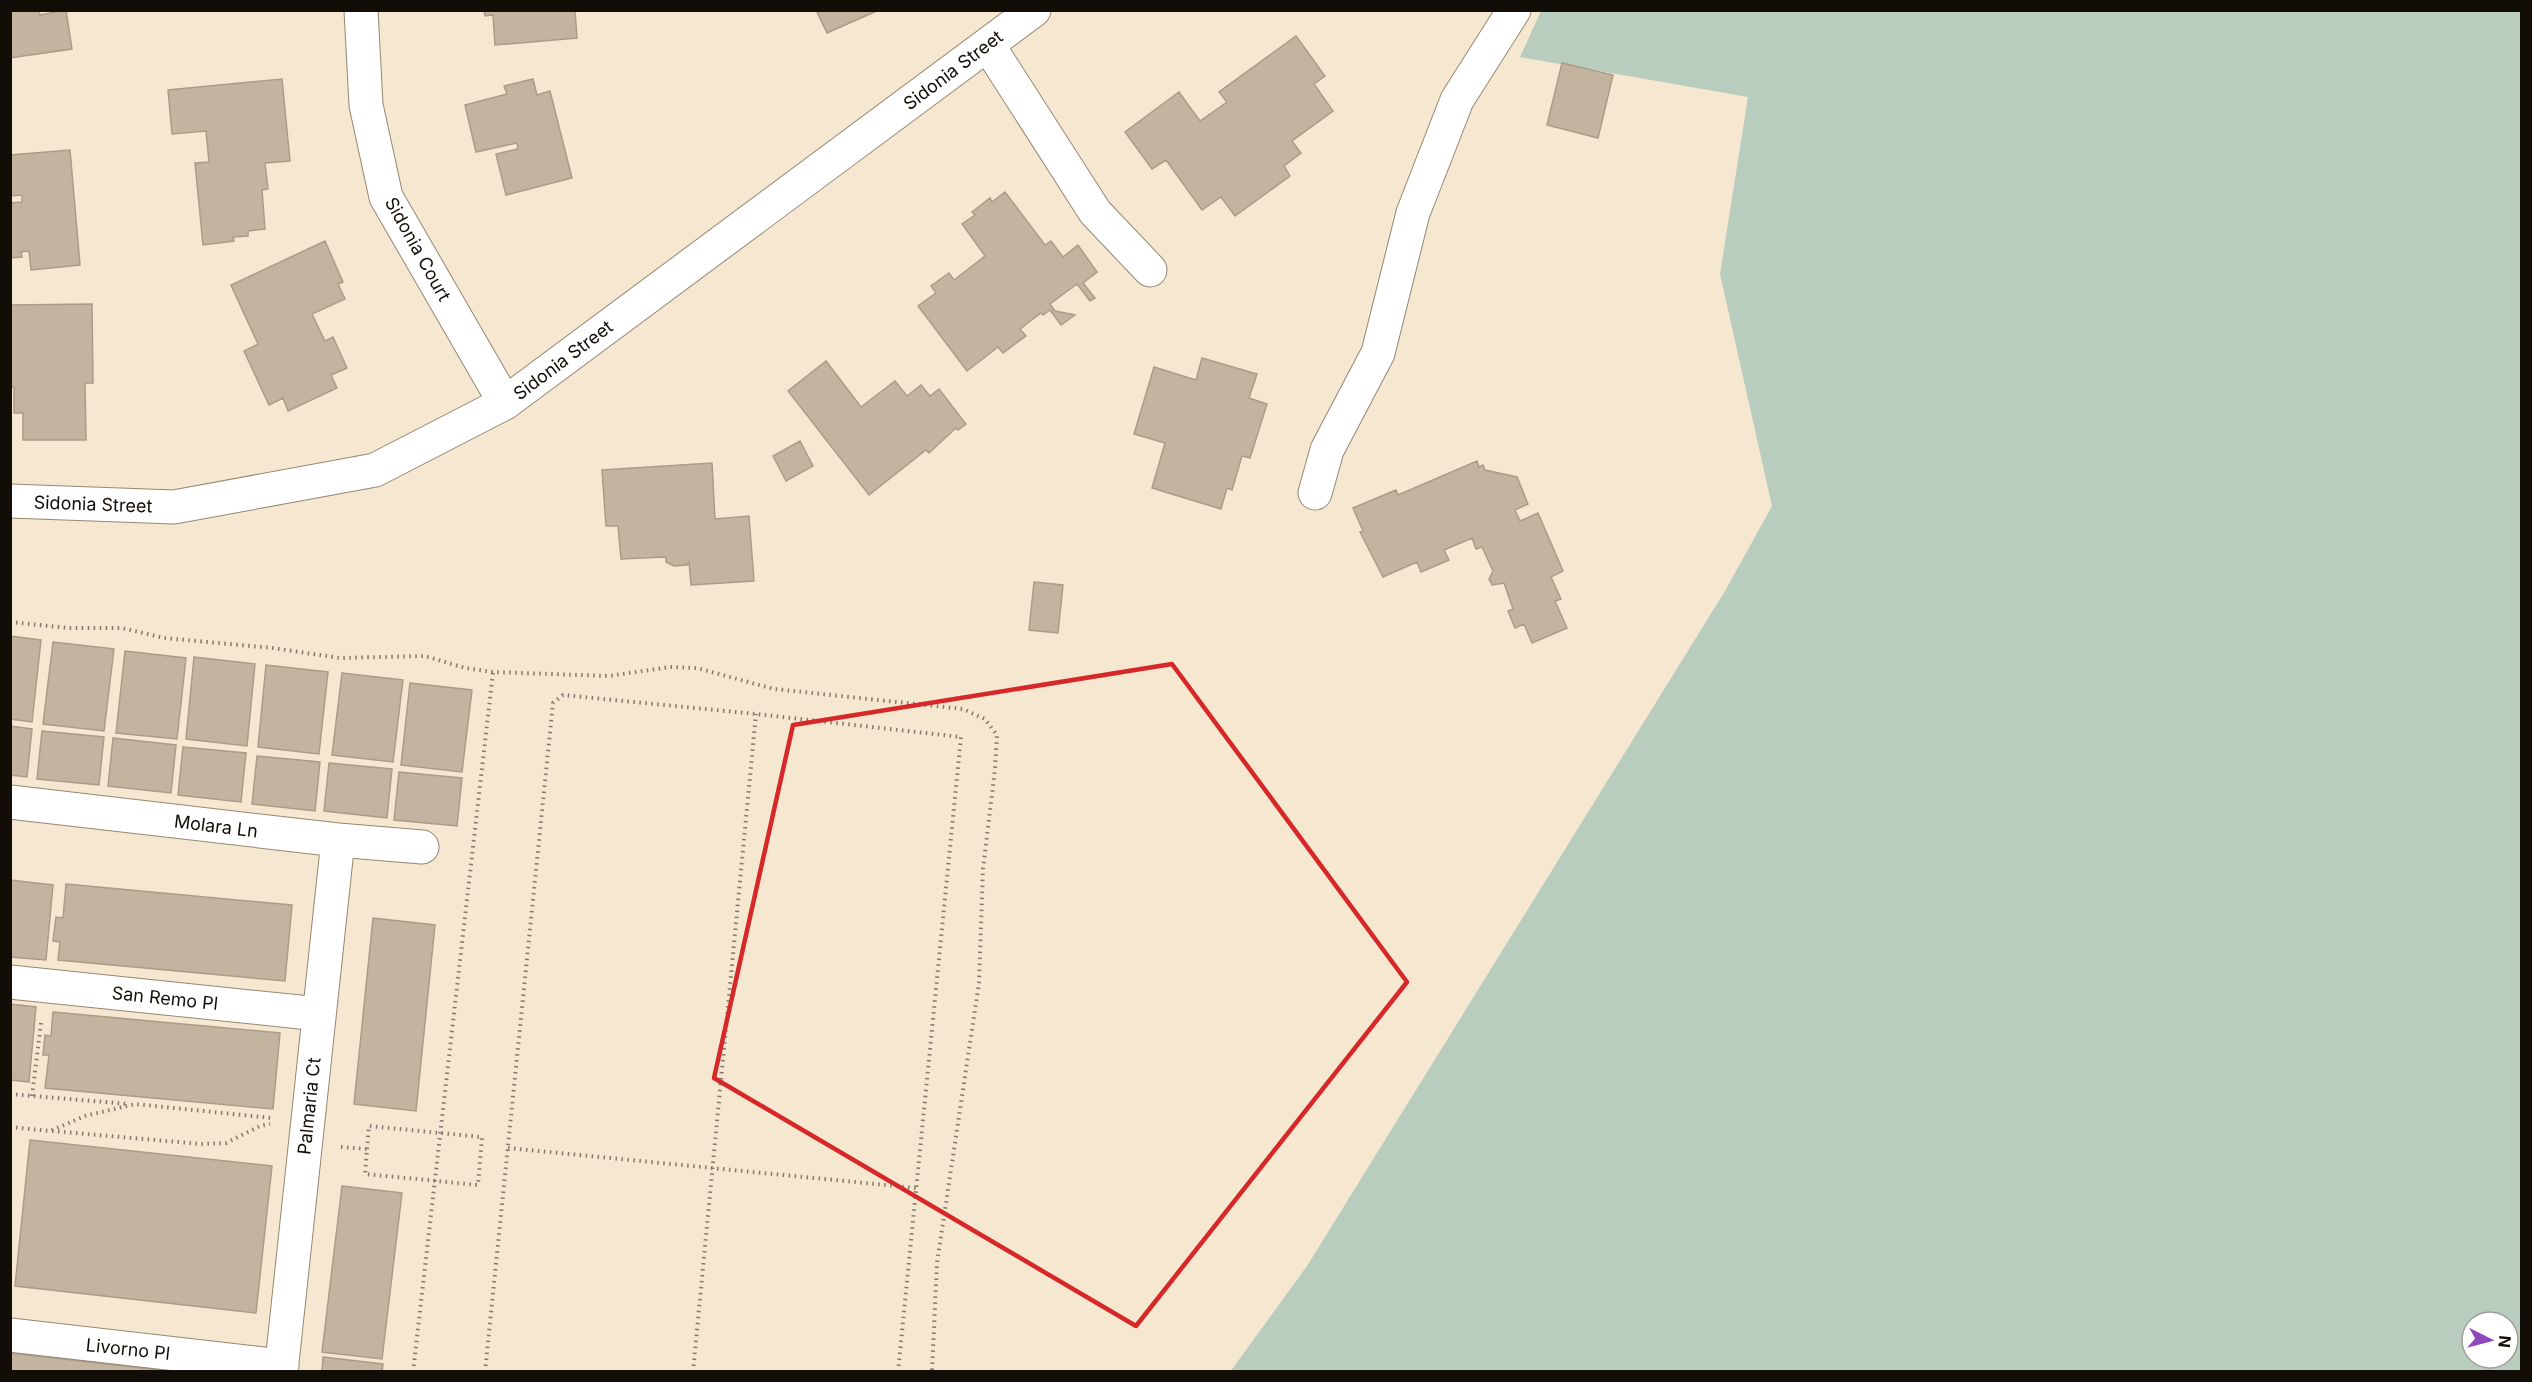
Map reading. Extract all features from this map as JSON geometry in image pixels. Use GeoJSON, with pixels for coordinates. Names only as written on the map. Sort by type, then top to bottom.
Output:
{"type":"FeatureCollection","features":[{"type":"Feature","properties":{"kind":"street","name":"Sidonia Court"},"geometry":{"type":"LineString","coordinates":[[361,10],[366,105],[386,196],[505,403]]}},
{"type":"Feature","properties":{"kind":"street","name":"Sidonia Street"},"geometry":{"type":"LineString","coordinates":[[10,501],[174,507],[375,470],[505,403],[1034,10]]}},
{"type":"Feature","properties":{"kind":"street"},"geometry":{"type":"LineString","coordinates":[[1315,493],[1327,450],[1378,353],[1413,213],[1457,100],[1514,10]]}},
{"type":"Feature","properties":{"kind":"street"},"geometry":{"type":"LineString","coordinates":[[988,45],[1095,212],[1150,270]]}},
{"type":"Feature","properties":{"kind":"street","name":"Molara Ln"},"geometry":{"type":"LineString","coordinates":[[10,802],[338,840],[422,847]]}},
{"type":"Feature","properties":{"kind":"street","name":"Palmaria Ct"},"geometry":{"type":"LineString","coordinates":[[282,1369],[338,840]]}},
{"type":"Feature","properties":{"kind":"street","name":"San Remo Pl"},"geometry":{"type":"LineString","coordinates":[[10,982],[319,1014]]}},
{"type":"Feature","properties":{"kind":"street","name":"Livorno Pl"},"geometry":{"type":"LineString","coordinates":[[10,1335],[282,1369]]}},
{"type":"Feature","properties":{"kind":"path"},"geometry":{"type":"LineString","coordinates":[[10,622],[69,628],[122,628],[164,638],[273,648],[340,658],[425,656],[465,668],[493,672],[609,676],[670,667],[697,668],[774,689],[963,709],[985,719],[997,735],[983,869],[979,983],[937,1263],[932,1371]]}},
{"type":"Feature","properties":{"kind":"path"},"geometry":{"type":"LineString","coordinates":[[414,1371],[493,672]]}},
{"type":"Feature","properties":{"kind":"path"},"geometry":{"type":"LineString","coordinates":[[484,1371],[553,703],[563,696],[756,714],[961,737],[898,1371]]}},
{"type":"Feature","properties":{"kind":"path"},"geometry":{"type":"LineString","coordinates":[[693,1371],[756,714]]}},
{"type":"Feature","properties":{"kind":"path"},"geometry":{"type":"LineString","coordinates":[[32,1096],[42,1017]]}},
{"type":"Feature","properties":{"kind":"path"},"geometry":{"type":"LineString","coordinates":[[10,1094],[135,1104],[278,1120],[226,1143],[201,1144],[10,1127]]}},
{"type":"Feature","properties":{"kind":"path"},"geometry":{"type":"LineString","coordinates":[[50,1131],[85,1116],[135,1104]]}},
{"type":"Feature","properties":{"kind":"path"},"geometry":{"type":"LineString","coordinates":[[369,1126],[482,1137],[478,1185],[365,1174],[367,1149],[369,1126]]}},
{"type":"Feature","properties":{"kind":"path"},"geometry":{"type":"LineString","coordinates":[[336,1146],[367,1149]]}},
{"type":"Feature","properties":{"kind":"path"},"geometry":{"type":"LineString","coordinates":[[508,1148],[916,1188]]}},
{"type":"Feature","properties":{"kind":"highlighted area"},"geometry":{"type":"Polygon","coordinates":[[[1172,664],[1407,982],[1136,1326],[714,1078],[793,725],[1172,664]]]}},
{"type":"Feature","properties":{"kind":"green space"},"geometry":{"type":"Polygon","coordinates":[[[1541,11],[2521,11],[2521,1371],[1230,1372],[1307,1266],[1725,591],[1772,506],[1720,274],[1748,97],[1520,57],[1541,11]]]}},
{"type":"Feature","properties":{"kind":"building"},"geometry":{"type":"Polygon","coordinates":[[[10,10],[39,10],[40,15],[66,10],[72,49],[10,58],[10,10]]]}},
{"type":"Feature","properties":{"kind":"building"},"geometry":{"type":"Polygon","coordinates":[[[484,10],[575,10],[577,38],[495,45],[493,15],[485,16],[484,10]]]}},
{"type":"Feature","properties":{"kind":"building"},"geometry":{"type":"Polygon","coordinates":[[[816,10],[879,10],[827,33],[816,10]]]}},
{"type":"Feature","properties":{"kind":"building"},"geometry":{"type":"Polygon","coordinates":[[[1296,36],[1325,76],[1314,84],[1333,111],[1292,141],[1301,153],[1284,166],[1290,176],[1235,216],[1221,197],[1202,210],[1166,160],[1152,169],[1125,132],[1179,92],[1200,121],[1227,102],[1219,92],[1296,36]]]}},
{"type":"Feature","properties":{"kind":"building"},"geometry":{"type":"Polygon","coordinates":[[[1562,63],[1613,75],[1598,138],[1547,125],[1562,63]]]}},
{"type":"Feature","properties":{"kind":"building"},"geometry":{"type":"Polygon","coordinates":[[[282,79],[290,161],[265,163],[268,189],[262,190],[265,229],[248,231],[248,236],[233,237],[234,241],[203,245],[195,163],[209,162],[206,131],[172,134],[168,90],[282,79]]]}},
{"type":"Feature","properties":{"kind":"building"},"geometry":{"type":"Polygon","coordinates":[[[533,79],[537,95],[550,91],[572,178],[506,195],[496,154],[518,149],[517,143],[476,152],[465,105],[507,94],[504,86],[533,79]]]}},
{"type":"Feature","properties":{"kind":"building"},"geometry":{"type":"Polygon","coordinates":[[[70,150],[80,265],[31,270],[29,251],[21,252],[22,257],[10,258],[10,203],[22,202],[22,195],[10,196],[10,155],[70,150]]]}},
{"type":"Feature","properties":{"kind":"building"},"geometry":{"type":"Polygon","coordinates":[[[1005,192],[1045,245],[1051,241],[1063,257],[1078,245],[1097,272],[1083,283],[1095,298],[1090,301],[1077,284],[1050,304],[1055,311],[1075,315],[1061,325],[1050,310],[1043,315],[1041,313],[1020,329],[1026,336],[1003,353],[998,347],[967,371],[918,306],[936,293],[931,286],[949,273],[954,280],[985,256],[962,224],[975,215],[972,212],[990,198],[992,202],[1005,192]]]}},
{"type":"Feature","properties":{"kind":"building"},"geometry":{"type":"Polygon","coordinates":[[[325,241],[343,282],[338,284],[345,299],[312,314],[325,341],[333,337],[347,368],[331,375],[337,388],[288,411],[283,398],[269,405],[244,351],[258,344],[231,285],[325,241]]]}},
{"type":"Feature","properties":{"kind":"building"},"geometry":{"type":"Polygon","coordinates":[[[92,304],[93,383],[85,383],[86,440],[23,440],[23,413],[14,413],[14,387],[10,387],[10,305],[92,304]]]}},
{"type":"Feature","properties":{"kind":"building"},"geometry":{"type":"Polygon","coordinates":[[[1202,358],[1257,374],[1249,398],[1267,404],[1250,458],[1242,456],[1232,490],[1227,488],[1221,509],[1152,488],[1165,443],[1134,434],[1154,367],[1196,380],[1202,358]]]}},
{"type":"Feature","properties":{"kind":"building"},"geometry":{"type":"Polygon","coordinates":[[[826,361],[861,407],[895,381],[907,396],[921,385],[930,396],[939,389],[966,424],[958,430],[956,428],[929,453],[926,450],[869,495],[788,391],[826,361]]]}},
{"type":"Feature","properties":{"kind":"building"},"geometry":{"type":"Polygon","coordinates":[[[800,441],[813,466],[786,481],[773,456],[800,441]]]}},
{"type":"Feature","properties":{"kind":"building"},"geometry":{"type":"Polygon","coordinates":[[[1477,461],[1479,467],[1483,465],[1485,470],[1517,477],[1528,504],[1515,510],[1520,521],[1538,513],[1563,571],[1551,577],[1561,599],[1555,601],[1567,628],[1532,643],[1524,624],[1515,628],[1508,611],[1513,609],[1504,583],[1492,585],[1489,579],[1493,571],[1482,547],[1476,549],[1472,538],[1444,550],[1449,560],[1421,572],[1417,562],[1383,577],[1360,532],[1363,531],[1353,508],[1396,490],[1398,495],[1477,461]]]}},
{"type":"Feature","properties":{"kind":"building"},"geometry":{"type":"Polygon","coordinates":[[[712,463],[715,519],[749,516],[754,581],[691,585],[689,562],[687,565],[674,566],[666,562],[666,557],[621,559],[618,526],[606,526],[602,470],[712,463]]]}},
{"type":"Feature","properties":{"kind":"building"},"geometry":{"type":"Polygon","coordinates":[[[1034,582],[1063,585],[1058,633],[1029,630],[1034,582]]]}},
{"type":"Feature","properties":{"kind":"building"},"geometry":{"type":"Polygon","coordinates":[[[10,636],[41,640],[32,722],[10,719],[10,636]]]}},
{"type":"Feature","properties":{"kind":"building"},"geometry":{"type":"Polygon","coordinates":[[[53,642],[114,649],[104,731],[43,724],[53,642]]]}},
{"type":"Feature","properties":{"kind":"building"},"geometry":{"type":"Polygon","coordinates":[[[125,651],[186,658],[177,739],[116,733],[125,651]]]}},
{"type":"Feature","properties":{"kind":"building"},"geometry":{"type":"Polygon","coordinates":[[[194,657],[255,664],[247,746],[186,739],[194,657]]]}},
{"type":"Feature","properties":{"kind":"building"},"geometry":{"type":"Polygon","coordinates":[[[266,665],[328,672],[319,754],[258,747],[266,665]]]}},
{"type":"Feature","properties":{"kind":"building"},"geometry":{"type":"Polygon","coordinates":[[[342,673],[403,680],[393,762],[332,755],[342,673]]]}},
{"type":"Feature","properties":{"kind":"building"},"geometry":{"type":"Polygon","coordinates":[[[410,683],[472,690],[462,772],[401,765],[410,683]]]}},
{"type":"Feature","properties":{"kind":"building"},"geometry":{"type":"Polygon","coordinates":[[[10,726],[32,729],[27,777],[10,775],[10,726]]]}},
{"type":"Feature","properties":{"kind":"building"},"geometry":{"type":"Polygon","coordinates":[[[42,731],[104,737],[99,785],[37,779],[42,731]]]}},
{"type":"Feature","properties":{"kind":"building"},"geometry":{"type":"Polygon","coordinates":[[[113,738],[176,745],[171,793],[108,786],[113,738]]]}},
{"type":"Feature","properties":{"kind":"building"},"geometry":{"type":"Polygon","coordinates":[[[183,747],[246,753],[241,802],[178,795],[183,747]]]}},
{"type":"Feature","properties":{"kind":"building"},"geometry":{"type":"Polygon","coordinates":[[[257,756],[320,762],[315,811],[252,804],[257,756]]]}},
{"type":"Feature","properties":{"kind":"building"},"geometry":{"type":"Polygon","coordinates":[[[329,763],[392,769],[387,818],[324,811],[329,763]]]}},
{"type":"Feature","properties":{"kind":"building"},"geometry":{"type":"Polygon","coordinates":[[[399,772],[462,778],[457,826],[394,820],[399,772]]]}},
{"type":"Feature","properties":{"kind":"building"},"geometry":{"type":"Polygon","coordinates":[[[10,880],[53,885],[46,960],[10,957],[10,880]]]}},
{"type":"Feature","properties":{"kind":"building"},"geometry":{"type":"Polygon","coordinates":[[[66,884],[292,905],[285,981],[58,960],[60,942],[53,941],[56,917],[63,918],[66,884]]]}},
{"type":"Feature","properties":{"kind":"building"},"geometry":{"type":"Polygon","coordinates":[[[373,918],[435,925],[416,1111],[354,1104],[373,918]]]}},
{"type":"Feature","properties":{"kind":"building"},"geometry":{"type":"Polygon","coordinates":[[[10,1004],[36,1007],[29,1082],[10,1080],[10,1004]]]}},
{"type":"Feature","properties":{"kind":"building"},"geometry":{"type":"Polygon","coordinates":[[[53,1012],[280,1033],[273,1109],[45,1088],[49,1055],[43,1055],[45,1035],[51,1036],[53,1012]]]}},
{"type":"Feature","properties":{"kind":"building"},"geometry":{"type":"Polygon","coordinates":[[[30,1140],[272,1166],[256,1313],[15,1286],[30,1140]]]}},
{"type":"Feature","properties":{"kind":"building"},"geometry":{"type":"Polygon","coordinates":[[[342,1186],[402,1193],[382,1359],[322,1352],[342,1186]]]}},
{"type":"Feature","properties":{"kind":"building"},"geometry":{"type":"Polygon","coordinates":[[[11,1353],[177,1372],[10,1372],[11,1353]]]}},
{"type":"Feature","properties":{"kind":"building"},"geometry":{"type":"Polygon","coordinates":[[[323,1357],[383,1364],[382,1372],[322,1372],[323,1357]]]}}]}
